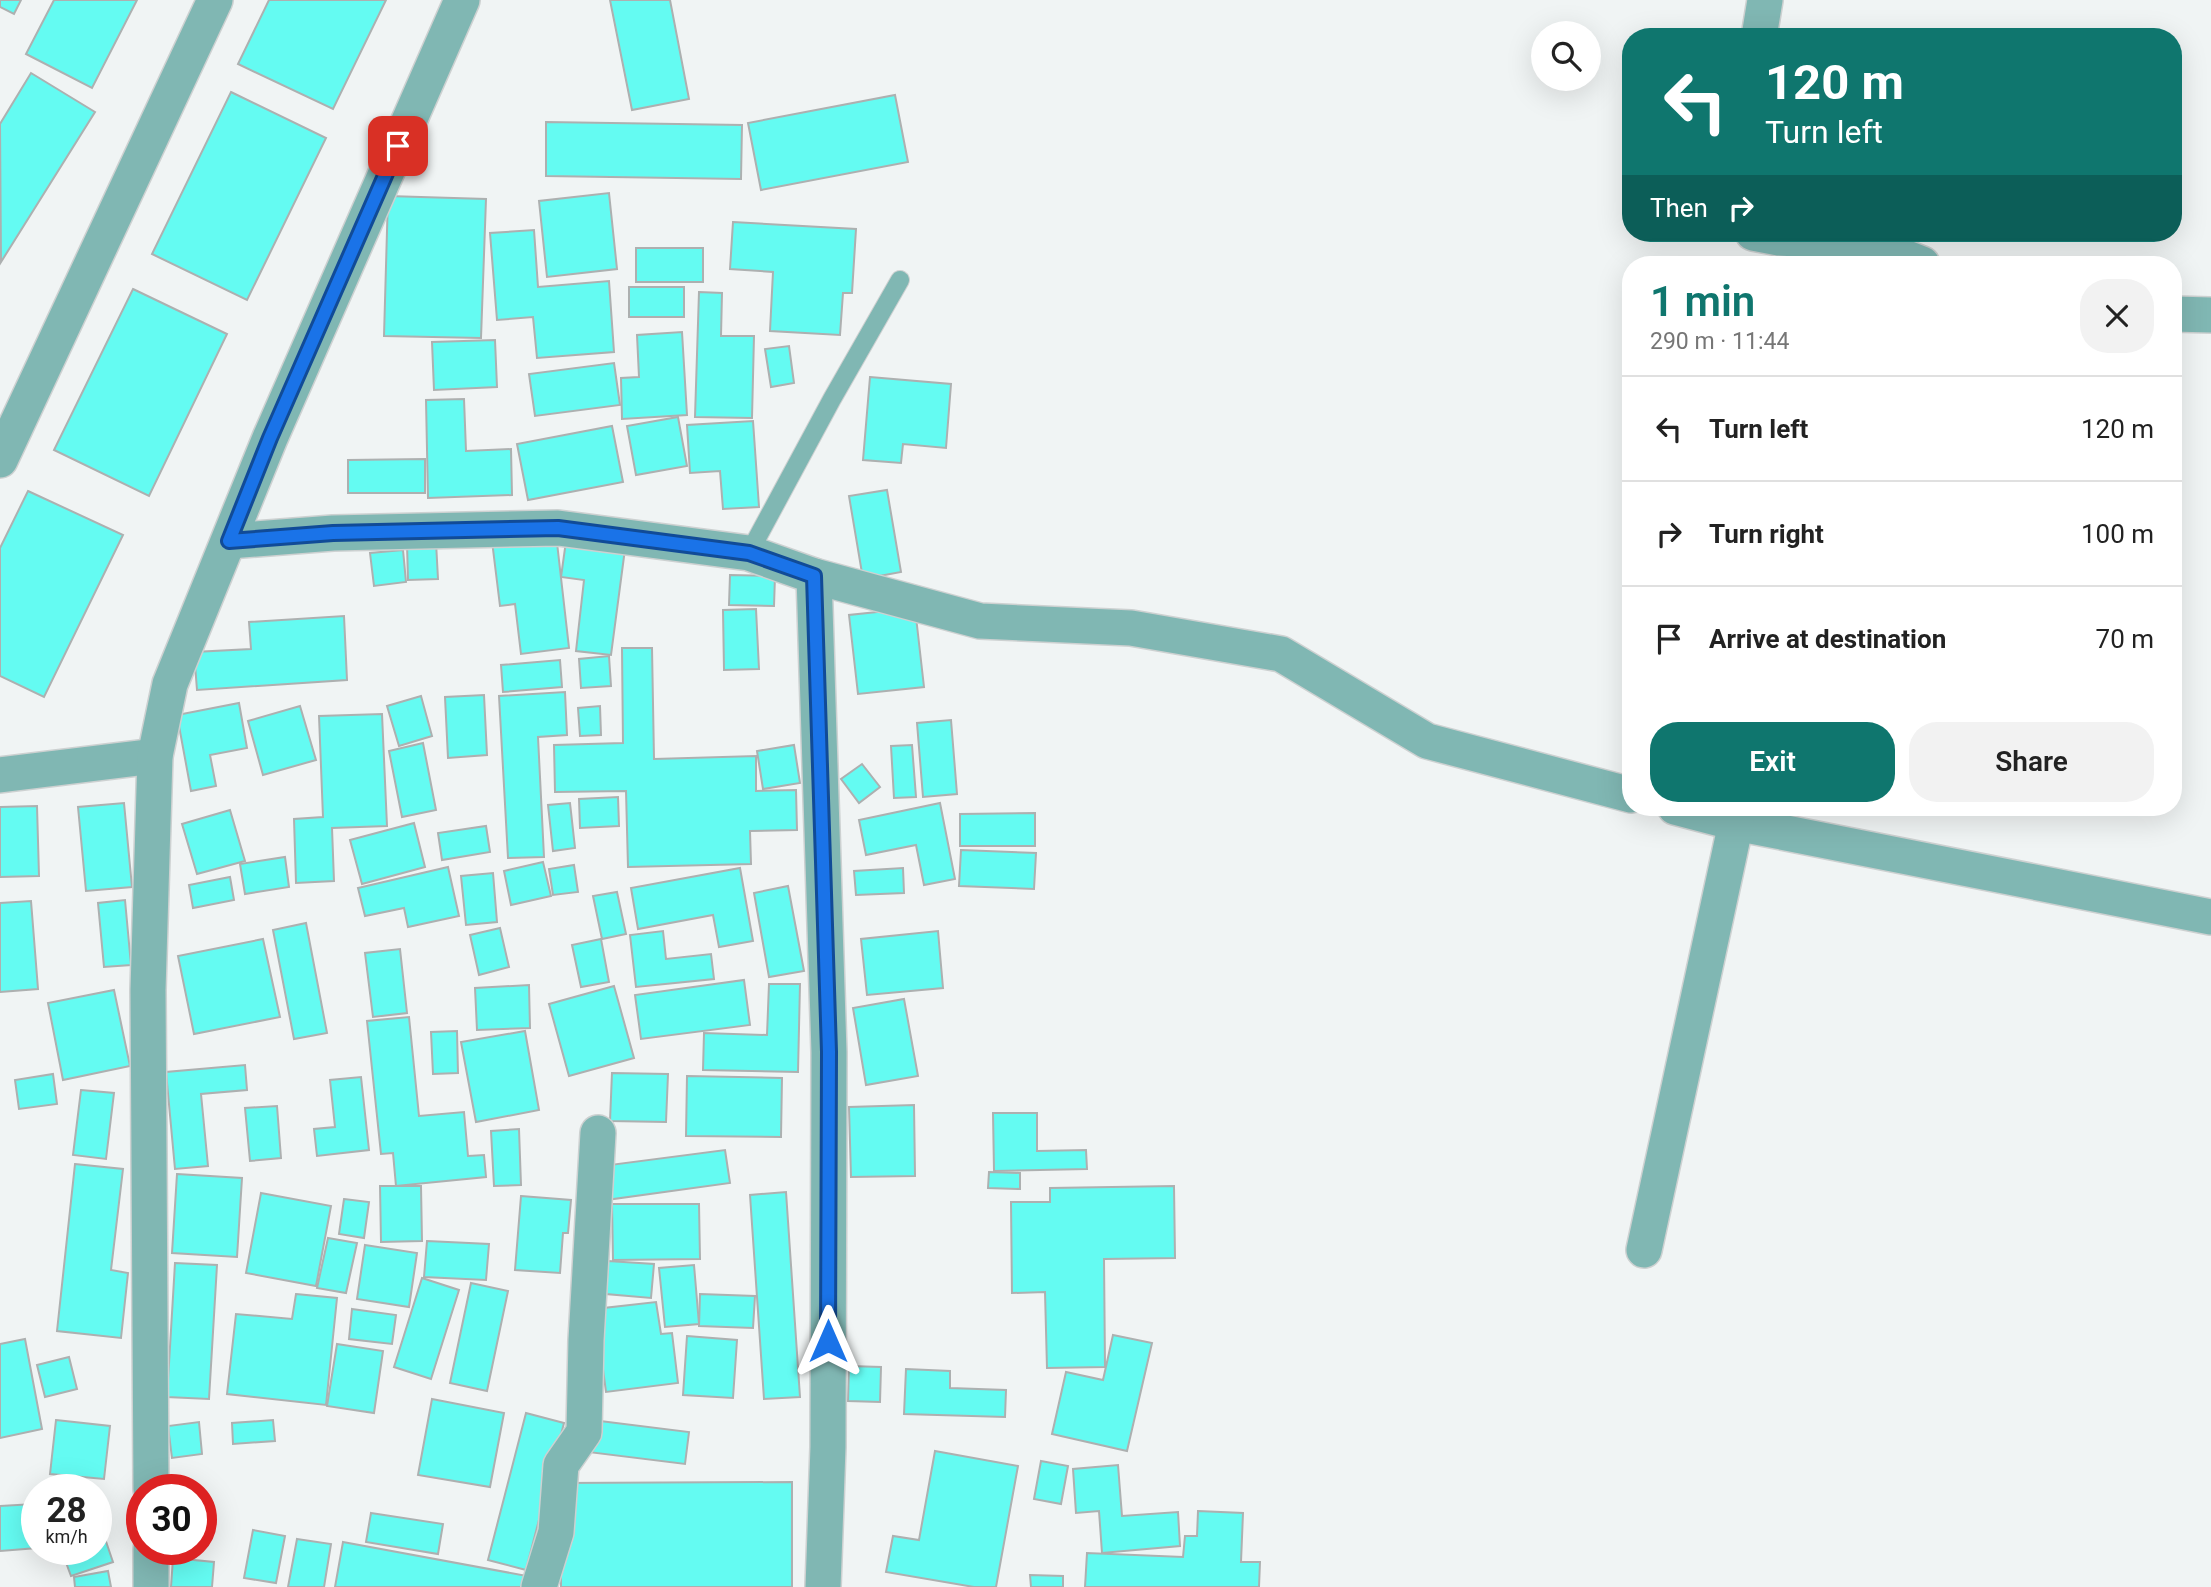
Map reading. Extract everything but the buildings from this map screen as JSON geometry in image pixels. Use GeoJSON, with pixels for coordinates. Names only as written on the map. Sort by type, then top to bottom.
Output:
{"type":"FeatureCollection","features":[{"type":"Feature","properties":{"kind":"street"},"geometry":{"type":"LineString","coordinates":[[0,460],[215,0]]}},
{"type":"Feature","properties":{"kind":"street"},"geometry":{"type":"LineString","coordinates":[[151,1474],[148,990],[155,755],[170,684],[270,438],[462,0]]}},
{"type":"Feature","properties":{"kind":"street"},"geometry":{"type":"LineString","coordinates":[[1760,28],[1765,0]]}},
{"type":"Feature","properties":{"kind":"street"},"geometry":{"type":"LineString","coordinates":[[1851,242],[1869,243],[1902,256]]}},
{"type":"Feature","properties":{"kind":"street"},"geometry":{"type":"LineString","coordinates":[[2182,314],[2211,315]]}},
{"type":"Feature","properties":{"kind":"street"},"geometry":{"type":"LineString","coordinates":[[229,541],[333,533],[558,528],[749,553],[814,576],[980,621],[1131,628],[1281,654],[1427,741],[1622,793]]}},
{"type":"Feature","properties":{"kind":"street"},"geometry":{"type":"LineString","coordinates":[[814,576],[829,1052],[828,1447],[823,1587]]}},
{"type":"Feature","properties":{"kind":"street"},"geometry":{"type":"LineString","coordinates":[[0,775],[155,755]]}},
{"type":"Feature","properties":{"kind":"street"},"geometry":{"type":"LineString","coordinates":[[1709,816],[2211,917]]}},
{"type":"Feature","properties":{"kind":"street"},"geometry":{"type":"LineString","coordinates":[[1644,1250],[1736,823]]}},
{"type":"Feature","properties":{"kind":"street"},"geometry":{"type":"LineString","coordinates":[[540,1587],[556,1532],[561,1465],[584,1432],[586,1340],[598,1133]]}},
{"type":"Feature","properties":{"kind":"street"},"geometry":{"type":"LineString","coordinates":[[151,1565],[151,1587]]}},
{"type":"Feature","properties":{"kind":"lane"},"geometry":{"type":"LineString","coordinates":[[749,553],[900,280]]}},
{"type":"Feature","properties":{"kind":"route"},"geometry":{"type":"LineString","coordinates":[[398,146],[270,438],[229,541],[333,533],[558,528],[749,553],[814,576],[829,1052],[828,1341]]}}]}
